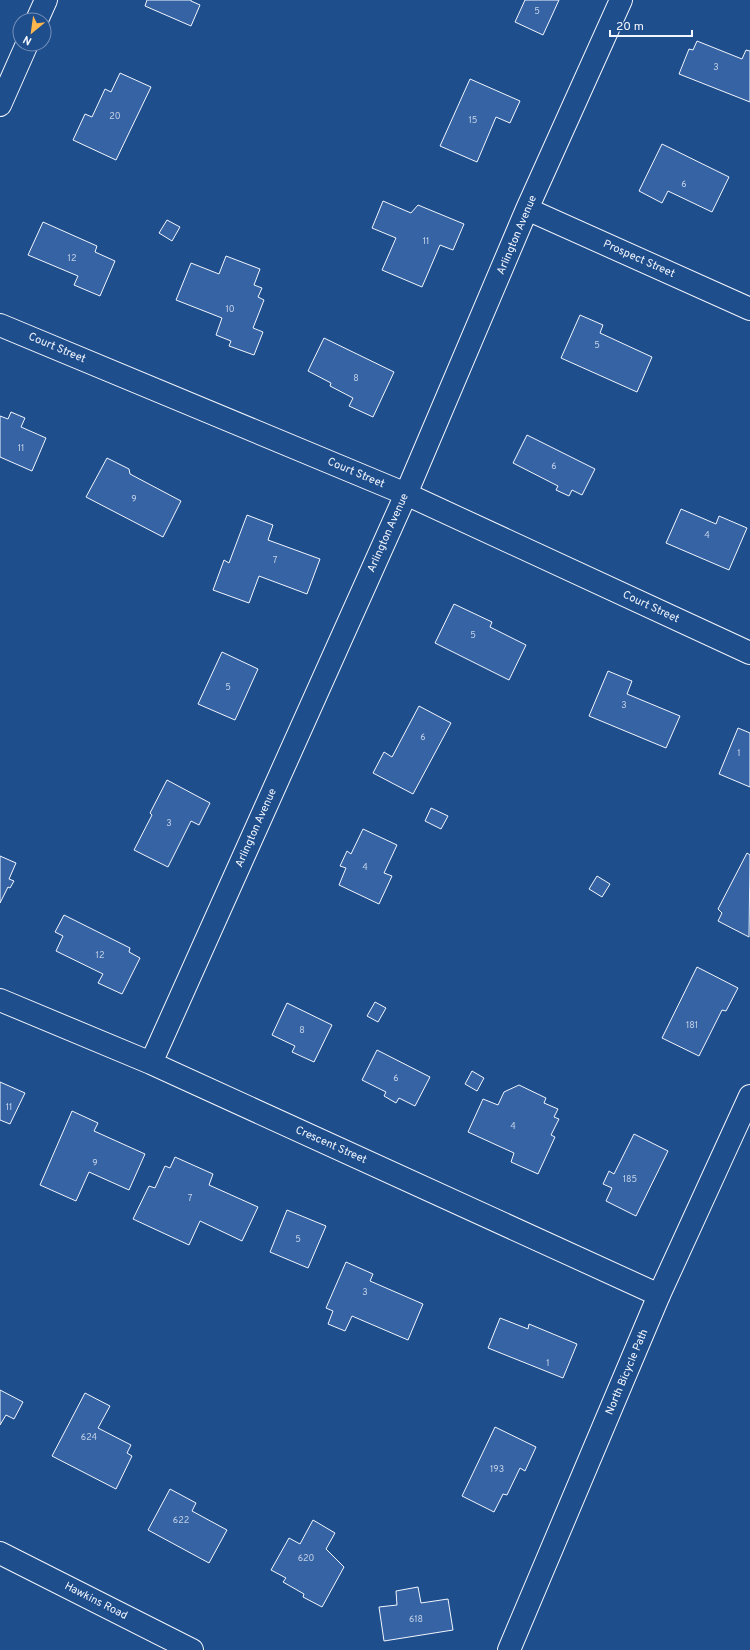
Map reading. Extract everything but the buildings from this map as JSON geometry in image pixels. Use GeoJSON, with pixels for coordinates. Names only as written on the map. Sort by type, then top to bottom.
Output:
{"type":"FeatureCollection","features":[{"type":"Feature","properties":{"kind":"street"},"geometry":{"type":"LineString","coordinates":[[41,12],[46,0]]}},
{"type":"Feature","properties":{"kind":"street","name":"Arlington Avenue"},"geometry":{"type":"LineString","coordinates":[[151,1064],[406,494],[527,210],[621,0]]}},
{"type":"Feature","properties":{"kind":"street"},"geometry":{"type":"LineString","coordinates":[[0,105],[23,52]]}},
{"type":"Feature","properties":{"kind":"street","name":"Prospect Street"},"geometry":{"type":"LineString","coordinates":[[527,210],[750,309]]}},
{"type":"Feature","properties":{"kind":"street","name":"Court Street"},"geometry":{"type":"LineString","coordinates":[[0,325],[406,494],[750,653]]}},
{"type":"Feature","properties":{"kind":"street","name":"Crescent Street"},"geometry":{"type":"LineString","coordinates":[[0,1000],[151,1064],[659,1295]]}},
{"type":"Feature","properties":{"kind":"street","name":"North Bicycle Path"},"geometry":{"type":"LineString","coordinates":[[509,1650],[659,1295],[750,1096]]}},
{"type":"Feature","properties":{"kind":"street","name":"Hawkins Road"},"geometry":{"type":"LineString","coordinates":[[0,1553],[192,1650]]}}]}
